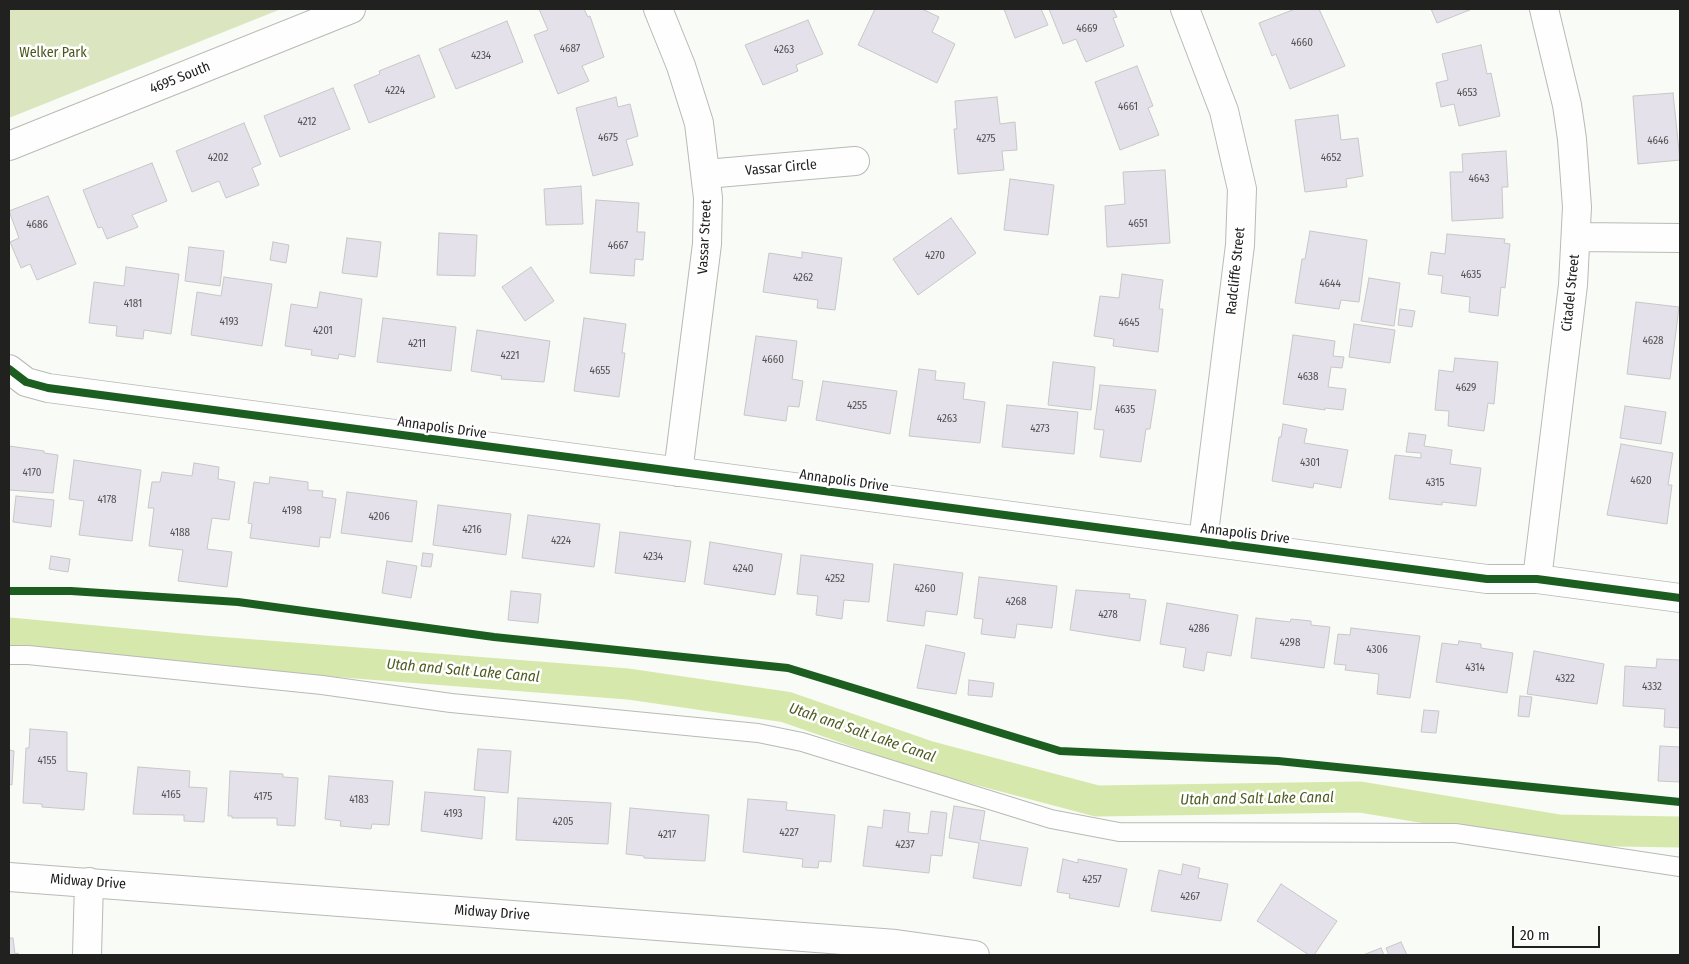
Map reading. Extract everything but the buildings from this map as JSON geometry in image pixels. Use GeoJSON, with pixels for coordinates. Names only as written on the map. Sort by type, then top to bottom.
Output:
{"type":"FeatureCollection","features":[{"type":"Feature","properties":{"kind":"street","name":"4695 South"},"geometry":{"type":"LineString","coordinates":[[9,146],[351,9]]}},
{"type":"Feature","properties":{"kind":"street","name":"Vassar Street"},"geometry":{"type":"LineString","coordinates":[[658,9],[692,95],[701,132],[709,221],[678,472]]}},
{"type":"Feature","properties":{"kind":"street","name":"Radcliffe Street"},"geometry":{"type":"LineString","coordinates":[[1185,9],[1224,111],[1242,189],[1240,245],[1203,541]]}},
{"type":"Feature","properties":{"kind":"street","name":"Citadel Street"},"geometry":{"type":"LineString","coordinates":[[1537,579],[1573,285],[1577,237],[1577,207],[1572,139],[1558,64],[1544,9]]}},
{"type":"Feature","properties":{"kind":"street","name":"Vassar Circle"},"geometry":{"type":"LineString","coordinates":[[706,174],[855,161]]}},
{"type":"Feature","properties":{"kind":"street"},"geometry":{"type":"LineString","coordinates":[[1577,237],[1680,238]]}},
{"type":"Feature","properties":{"kind":"street","name":"Annapolis Drive"},"geometry":{"type":"LineString","coordinates":[[9,370],[26,382],[48,388],[1487,578],[1537,579],[1680,598]]}},
{"type":"Feature","properties":{"kind":"street","name":"Midway Drive"},"geometry":{"type":"LineString","coordinates":[[9,877],[896,944],[975,955]]}},
{"type":"Feature","properties":{"kind":"street"},"geometry":{"type":"LineString","coordinates":[[87,955],[89,882]]}},
{"type":"Feature","properties":{"kind":"lane"},"geometry":{"type":"LineString","coordinates":[[9,655],[28,655],[322,684],[451,703],[758,732],[802,742],[1051,819],[1119,832],[1455,832],[1680,867]]}},
{"type":"Feature","properties":{"kind":"green space","name":"Welker Park"},"geometry":{"type":"Polygon","coordinates":[[[9,9],[281,9],[9,118],[9,9]]]}},
{"type":"Feature","properties":{"kind":"waterway","name":"Utah and Salt Lake Canal"},"geometry":{"type":"LineString","coordinates":[[9,633],[202,651],[628,684],[786,707],[927,756],[1097,801],[1360,797],[1559,830],[1680,832]]}},
{"type":"Feature","properties":{"kind":"cycle path"},"geometry":{"type":"LineString","coordinates":[[9,369],[26,382],[48,388],[1487,579],[1537,579],[1680,598]]}},
{"type":"Feature","properties":{"kind":"cycle path"},"geometry":{"type":"LineString","coordinates":[[9,591],[71,591],[238,602],[494,637],[788,668],[1060,751],[1278,761],[1680,802]]}}]}
